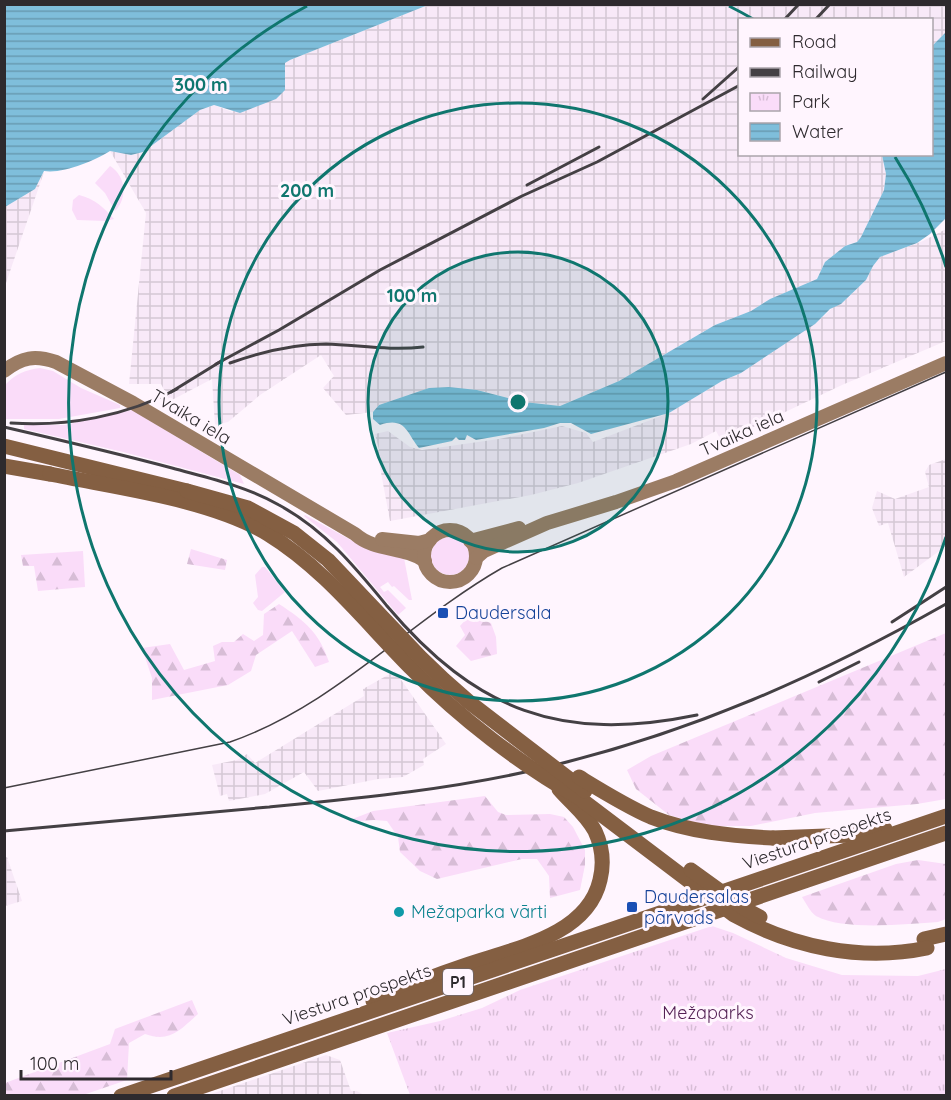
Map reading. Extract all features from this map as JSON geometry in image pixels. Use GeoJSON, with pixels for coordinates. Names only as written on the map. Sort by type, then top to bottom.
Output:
{"type":"FeatureCollection","features":[{"type":"Feature","properties":{"kind":"main road"},"geometry":{"type":"LineString","coordinates":[[4,446],[198,493],[248,508],[294,533],[328,560],[420,657],[469,702],[560,773],[746,909],[771,923],[829,939],[859,944],[946,943]]}},
{"type":"Feature","properties":{"kind":"main road"},"geometry":{"type":"LineString","coordinates":[[4,465],[184,502],[243,521],[266,533],[320,573],[435,692],[482,730],[555,784],[578,797],[734,915],[759,929],[827,950],[846,952],[910,952],[946,934]]}},
{"type":"Feature","properties":{"kind":"main road"},"geometry":{"type":"LineString","coordinates":[[542,757],[650,816],[674,824],[738,837],[852,835],[946,816]]}},
{"type":"Feature","properties":{"kind":"main road"},"geometry":{"type":"LineString","coordinates":[[330,1025],[346,1012],[406,987],[543,938],[572,923],[589,907],[597,890],[602,869],[600,847],[594,830],[579,809],[555,784]]}},
{"type":"Feature","properties":{"kind":"main road","name":"Viestura prospekts"},"geometry":{"type":"LineString","coordinates":[[121,1095],[946,816]]}},
{"type":"Feature","properties":{"kind":"main road","name":"Viestura prospekts"},"geometry":{"type":"LineString","coordinates":[[174,1095],[946,833]]}},
{"type":"Feature","properties":{"kind":"main road"},"geometry":{"type":"LineString","coordinates":[[907,847],[946,844]]}},
{"type":"Feature","properties":{"kind":"main road"},"geometry":{"type":"LineString","coordinates":[[772,875],[783,880],[783,887],[778,891]]}},
{"type":"Feature","properties":{"kind":"street","name":"Tvaika iela"},"geometry":{"type":"LineString","coordinates":[[4,371],[16,362],[28,358],[44,358],[56,362],[133,403],[362,540],[374,546],[418,556],[425,561],[434,576],[454,582],[470,572],[476,558],[484,551],[548,523],[676,481],[946,363]]}},
{"type":"Feature","properties":{"kind":"street","name":"Tvaika iela"},"geometry":{"type":"LineString","coordinates":[[355,534],[419,543],[430,540],[438,533],[454,531],[462,533],[470,541],[537,523],[548,523]]}},
{"type":"Feature","properties":{"kind":"street"},"geometry":{"type":"LineString","coordinates":[[425,561],[425,553],[430,540]]}},
{"type":"Feature","properties":{"kind":"street"},"geometry":{"type":"LineString","coordinates":[[470,541],[476,551],[476,558]]}},
{"type":"Feature","properties":{"kind":"shaded area"},"geometry":{"type":"Polygon","coordinates":[[[428,5],[946,5],[946,32],[933,45],[933,18],[738,18],[738,156],[882,156],[886,174],[884,190],[861,237],[857,242],[845,246],[825,262],[817,279],[770,299],[751,311],[715,325],[619,381],[560,406],[524,402],[477,390],[430,388],[379,405],[373,412],[346,415],[323,388],[334,376],[321,355],[260,395],[228,422],[215,425],[212,379],[170,401],[161,384],[129,384],[146,213],[110,151],[131,155],[143,152],[200,110],[214,105],[232,112],[285,67],[285,63],[428,5]]]}},
{"type":"Feature","properties":{"kind":"shaded area"},"geometry":{"type":"Polygon","coordinates":[[[44,172],[5,286],[5,207],[35,189],[44,172]]]}},
{"type":"Feature","properties":{"kind":"shaded area"},"geometry":{"type":"Polygon","coordinates":[[[946,229],[946,341],[842,385],[722,442],[716,431],[691,444],[578,483],[531,495],[390,521],[375,434],[388,431],[410,447],[422,450],[499,439],[562,426],[586,433],[593,442],[669,413],[722,381],[741,373],[825,315],[834,306],[841,304],[866,280],[880,257],[923,241],[946,229]]]}},
{"type":"Feature","properties":{"kind":"shaded area"},"geometry":{"type":"Polygon","coordinates":[[[946,459],[946,546],[904,577],[888,523],[879,526],[872,508],[877,491],[895,499],[929,487],[925,472],[929,465],[946,459]]]}},
{"type":"Feature","properties":{"kind":"shaded area"},"geometry":{"type":"Polygon","coordinates":[[[395,671],[446,744],[423,759],[424,765],[403,777],[378,779],[318,791],[304,772],[265,794],[229,801],[227,794],[220,796],[212,765],[237,760],[247,754],[255,763],[364,696],[363,689],[395,671]]]}},
{"type":"Feature","properties":{"kind":"shaded area"},"geometry":{"type":"Polygon","coordinates":[[[7,857],[22,901],[5,906],[5,858],[7,857]]]}},
{"type":"Feature","properties":{"kind":"shaded area"},"geometry":{"type":"Polygon","coordinates":[[[326,1055],[340,1060],[351,1091],[364,1095],[208,1095],[326,1055]]]}},
{"type":"Feature","properties":{"kind":"green space"},"geometry":{"type":"Polygon","coordinates":[[[110,166],[119,175],[123,187],[122,200],[115,211],[105,193],[95,183],[110,166]]]}},
{"type":"Feature","properties":{"kind":"green space"},"geometry":{"type":"Polygon","coordinates":[[[79,195],[98,204],[114,219],[77,220],[72,210],[73,200],[79,195]]]}},
{"type":"Feature","properties":{"kind":"green space"},"geometry":{"type":"Polygon","coordinates":[[[40,368],[53,371],[81,388],[120,405],[120,408],[59,419],[5,419],[6,384],[21,373],[40,368]]]}},
{"type":"Feature","properties":{"kind":"green space"},"geometry":{"type":"Polygon","coordinates":[[[132,410],[240,475],[244,484],[24,429],[24,425],[65,425],[132,410]]]}},
{"type":"Feature","properties":{"kind":"green space"},"geometry":{"type":"Polygon","coordinates":[[[305,515],[360,545],[404,558],[412,600],[388,582],[380,587],[384,592],[388,590],[406,608],[398,615],[337,542],[305,515]]]}},
{"type":"Feature","properties":{"kind":"green space"},"geometry":{"type":"Polygon","coordinates":[[[450,537],[463,543],[469,556],[463,569],[450,575],[437,569],[431,556],[437,543],[450,537]]]}},
{"type":"Feature","properties":{"kind":"green space"},"geometry":{"type":"Polygon","coordinates":[[[191,549],[227,560],[225,570],[187,564],[191,549]]]}},
{"type":"Feature","properties":{"kind":"green space"},"geometry":{"type":"Polygon","coordinates":[[[83,551],[85,587],[38,591],[34,566],[23,566],[21,555],[83,551]]]}},
{"type":"Feature","properties":{"kind":"green space"},"geometry":{"type":"Polygon","coordinates":[[[262,567],[265,567],[285,592],[262,611],[258,610],[253,603],[258,597],[255,575],[262,567]]]}},
{"type":"Feature","properties":{"kind":"green space"},"geometry":{"type":"Polygon","coordinates":[[[279,604],[310,628],[321,643],[329,662],[315,667],[292,631],[256,655],[251,671],[228,685],[152,700],[152,678],[142,648],[170,644],[184,670],[215,661],[213,646],[222,642],[234,642],[243,634],[254,641],[263,635],[264,614],[279,604]]]}},
{"type":"Feature","properties":{"kind":"green space"},"geometry":{"type":"Polygon","coordinates":[[[469,616],[491,623],[496,637],[497,654],[471,661],[456,646],[465,635],[460,626],[469,616]]]}},
{"type":"Feature","properties":{"kind":"green space"},"geometry":{"type":"Polygon","coordinates":[[[946,633],[946,799],[917,804],[815,813],[751,826],[709,826],[669,815],[636,789],[627,770],[651,756],[946,633]]]}},
{"type":"Feature","properties":{"kind":"green space"},"geometry":{"type":"Polygon","coordinates":[[[485,796],[498,812],[506,815],[550,814],[564,817],[573,827],[585,850],[585,865],[580,890],[550,898],[549,876],[537,859],[522,859],[437,879],[420,871],[400,852],[398,837],[387,821],[350,822],[350,820],[373,811],[485,796]]]}},
{"type":"Feature","properties":{"kind":"green space"},"geometry":{"type":"Polygon","coordinates":[[[918,860],[946,864],[946,919],[938,922],[893,925],[842,924],[816,916],[802,897],[896,864],[918,860]]]}},
{"type":"Feature","properties":{"kind":"green space","name":"Mežaparks"},"geometry":{"type":"Polygon","coordinates":[[[712,926],[733,933],[786,958],[842,975],[918,976],[946,969],[946,1095],[410,1095],[387,1033],[440,1021],[482,1008],[520,990],[712,926]]]}},
{"type":"Feature","properties":{"kind":"green space"},"geometry":{"type":"Polygon","coordinates":[[[192,1000],[198,1014],[180,1030],[161,1037],[145,1034],[129,1043],[127,1080],[83,1095],[5,1095],[5,1083],[110,1044],[115,1029],[192,1000]]]}},
{"type":"Feature","properties":{"kind":"water"},"geometry":{"type":"Polygon","coordinates":[[[5,4],[428,5],[285,63],[285,90],[276,99],[240,113],[214,105],[200,110],[143,152],[131,155],[110,151],[78,166],[60,171],[44,171],[35,189],[5,207],[5,4]]]}},
{"type":"Feature","properties":{"kind":"water"},"geometry":{"type":"Polygon","coordinates":[[[946,32],[946,218],[917,243],[880,257],[866,280],[841,304],[830,309],[815,324],[741,373],[722,381],[669,413],[591,434],[571,423],[560,423],[476,440],[467,435],[465,440],[459,440],[456,437],[452,441],[419,448],[401,425],[389,423],[380,425],[373,419],[373,412],[379,405],[429,388],[449,387],[477,390],[524,402],[560,406],[619,381],[715,325],[751,311],[770,299],[817,279],[825,262],[845,246],[857,242],[861,237],[884,190],[886,174],[882,156],[933,156],[933,45],[946,32]]]}},
{"type":"Feature","properties":{"kind":"tram line"},"geometry":{"type":"LineString","coordinates":[[4,788],[230,742],[268,726],[337,685],[434,613],[502,568],[946,372]]}},
{"type":"Feature","properties":{"kind":"railway"},"geometry":{"type":"LineString","coordinates":[[786,18],[799,4]]}},
{"type":"Feature","properties":{"kind":"railway"},"geometry":{"type":"LineString","coordinates":[[817,18],[830,4]]}},
{"type":"Feature","properties":{"kind":"railway"},"geometry":{"type":"LineString","coordinates":[[703,99],[738,68]]}},
{"type":"Feature","properties":{"kind":"railway"},"geometry":{"type":"LineString","coordinates":[[216,364],[279,330],[380,270],[522,196],[597,162],[738,86]]}},
{"type":"Feature","properties":{"kind":"railway"},"geometry":{"type":"LineString","coordinates":[[527,185],[599,147]]}},
{"type":"Feature","properties":{"kind":"railway"},"geometry":{"type":"LineString","coordinates":[[230,363],[253,355],[301,345],[423,347]]}},
{"type":"Feature","properties":{"kind":"railway"},"geometry":{"type":"LineString","coordinates":[[171,392],[223,360]]}},
{"type":"Feature","properties":{"kind":"railway"},"geometry":{"type":"LineString","coordinates":[[11,423],[53,423],[96,418],[138,406],[177,389]]}},
{"type":"Feature","properties":{"kind":"railway"},"geometry":{"type":"LineString","coordinates":[[4,427],[213,479],[279,505],[311,526],[338,550],[420,642],[454,671],[488,694],[524,710],[563,721],[604,725],[648,723],[697,715]]}},
{"type":"Feature","properties":{"kind":"railway"},"geometry":{"type":"LineString","coordinates":[[892,622],[946,587]]}},
{"type":"Feature","properties":{"kind":"railway"},"geometry":{"type":"LineString","coordinates":[[4,831],[374,796],[444,787],[547,767],[652,737],[752,700],[850,655],[946,604]]}},
{"type":"Feature","properties":{"kind":"railway"},"geometry":{"type":"LineString","coordinates":[[819,682],[859,662]]}},
{"type":"Feature","properties":{"kind":"place","name":"Daudersala"},"geometry":{"type":"Point","coordinates":[443,613]}},
{"type":"Feature","properties":{"kind":"place","name":"Daudersalas pārvads"},"geometry":{"type":"Point","coordinates":[632,907]}},
{"type":"Feature","properties":{"kind":"place","name":"Mežaparka vārti"},"geometry":{"type":"Point","coordinates":[399,912]}}]}
